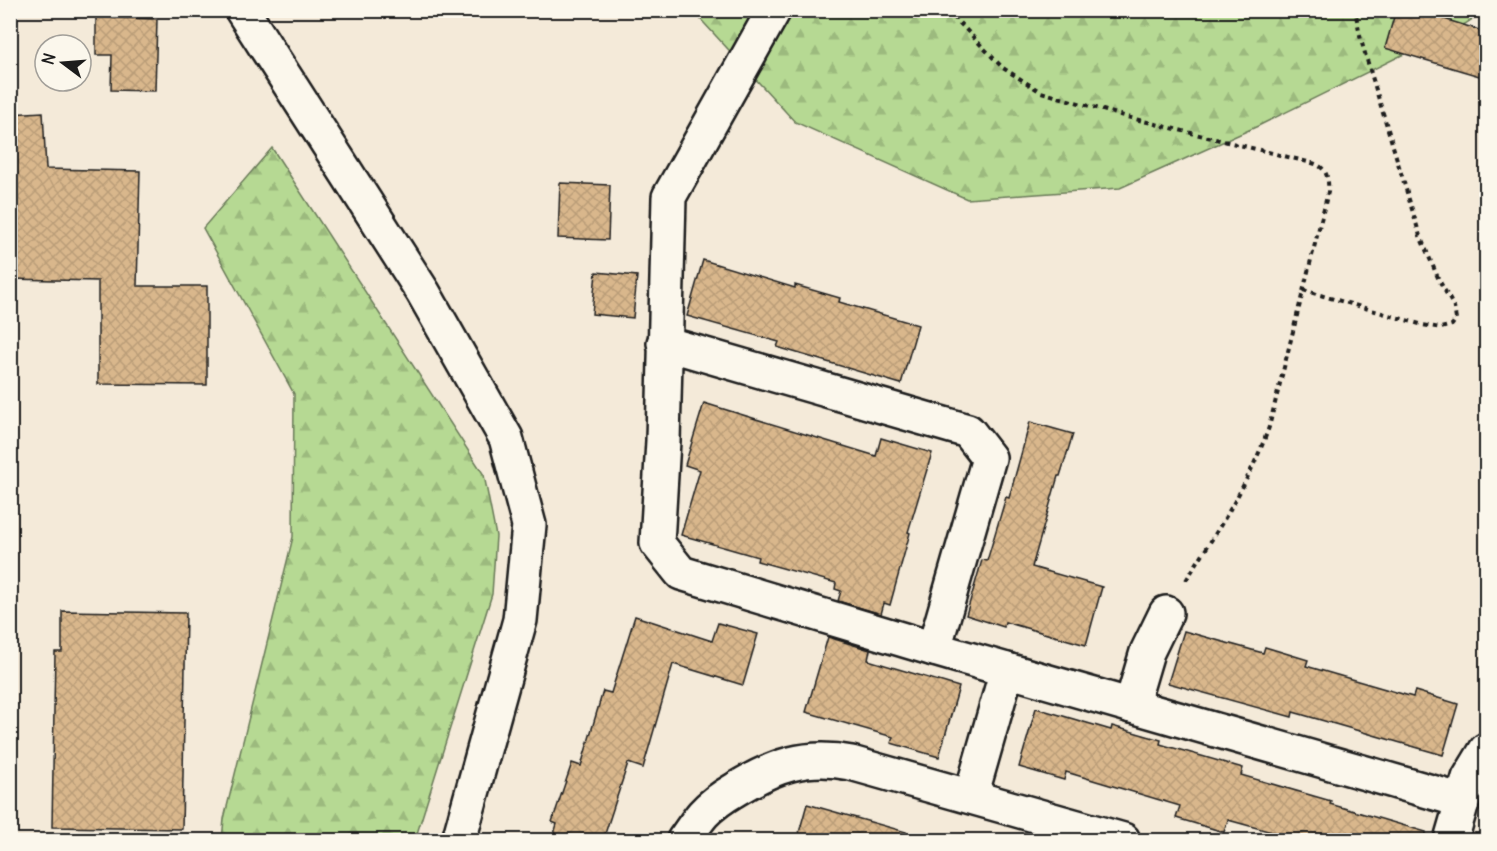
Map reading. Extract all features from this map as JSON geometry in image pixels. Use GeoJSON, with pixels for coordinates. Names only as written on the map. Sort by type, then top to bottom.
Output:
{"type":"FeatureCollection","features":[{"type":"Feature","properties":{"kind":"street"},"geometry":{"type":"LineString","coordinates":[[242,10],[423,292],[506,438],[529,525],[520,620],[459,840]]}},
{"type":"Feature","properties":{"kind":"street"},"geometry":{"type":"LineString","coordinates":[[774,10],[669,197],[663,441],[657,543],[681,573],[934,649],[1463,801]]}},
{"type":"Feature","properties":{"kind":"street"},"geometry":{"type":"LineString","coordinates":[[664,343],[968,432],[989,458],[934,649]]}},
{"type":"Feature","properties":{"kind":"street"},"geometry":{"type":"LineString","coordinates":[[1131,706],[1148,652],[1166,613]]}},
{"type":"Feature","properties":{"kind":"street"},"geometry":{"type":"LineString","coordinates":[[971,796],[1007,670]]}},
{"type":"Feature","properties":{"kind":"street"},"geometry":{"type":"LineString","coordinates":[[1451,840],[1469,778],[1486,750]]}},
{"type":"Feature","properties":{"kind":"street"},"geometry":{"type":"LineString","coordinates":[[684,840],[703,814],[716,802],[758,775],[808,761],[839,761],[1123,840]]}},
{"type":"Feature","properties":{"kind":"path"},"geometry":{"type":"LineString","coordinates":[[946,10],[1003,68],[1041,92],[1127,117],[1320,165],[1329,180],[1328,192],[1269,427],[1244,487],[1166,613]]}},
{"type":"Feature","properties":{"kind":"path"},"geometry":{"type":"LineString","coordinates":[[1303,290],[1424,325],[1441,327],[1452,325],[1456,319],[1454,307],[1439,280],[1420,236],[1360,40],[1355,10]]}},
{"type":"Feature","properties":{"kind":"green space"},"geometry":{"type":"Polygon","coordinates":[[[1486,10],[1465,24],[1258,126],[1120,188],[967,199],[795,122],[693,11],[1486,10]]]}},
{"type":"Feature","properties":{"kind":"green space"},"geometry":{"type":"Polygon","coordinates":[[[272,148],[484,475],[496,536],[492,594],[415,840],[222,840],[224,819],[293,537],[294,394],[203,228],[272,148]]]}},
{"type":"Feature","properties":{"kind":"building"},"geometry":{"type":"Polygon","coordinates":[[[1396,10],[1444,10],[1441,18],[1486,32],[1486,78],[1385,48],[1396,10]]]}},
{"type":"Feature","properties":{"kind":"building"},"geometry":{"type":"Polygon","coordinates":[[[96,17],[157,19],[155,91],[111,90],[112,55],[96,55],[96,17]]]}},
{"type":"Feature","properties":{"kind":"building"},"geometry":{"type":"Polygon","coordinates":[[[43,112],[46,169],[140,171],[137,286],[207,286],[207,385],[98,384],[98,281],[10,279],[10,114],[43,112]]]}},
{"type":"Feature","properties":{"kind":"building"},"geometry":{"type":"Polygon","coordinates":[[[560,183],[610,185],[608,240],[558,238],[560,183]]]}},
{"type":"Feature","properties":{"kind":"building"},"geometry":{"type":"Polygon","coordinates":[[[703,260],[795,288],[795,285],[840,298],[839,302],[918,325],[901,384],[777,347],[779,342],[687,316],[703,260]]]}},
{"type":"Feature","properties":{"kind":"building"},"geometry":{"type":"Polygon","coordinates":[[[596,272],[637,276],[633,318],[592,314],[596,272]]]}},
{"type":"Feature","properties":{"kind":"building"},"geometry":{"type":"Polygon","coordinates":[[[704,403],[876,456],[881,438],[932,453],[908,532],[910,533],[890,605],[884,603],[881,614],[838,601],[841,591],[835,589],[836,583],[757,561],[758,557],[681,535],[700,470],[685,465],[704,403]]]}},
{"type":"Feature","properties":{"kind":"building"},"geometry":{"type":"Polygon","coordinates":[[[1030,422],[1073,434],[1060,476],[1058,476],[1032,567],[1102,587],[1086,645],[1005,622],[1004,627],[966,615],[982,560],[987,561],[1006,497],[1009,498],[1030,422]]]}},
{"type":"Feature","properties":{"kind":"building"},"geometry":{"type":"Polygon","coordinates":[[[62,611],[186,613],[182,829],[52,827],[55,652],[62,652],[62,611]]]}},
{"type":"Feature","properties":{"kind":"building"},"geometry":{"type":"Polygon","coordinates":[[[635,616],[712,641],[718,623],[758,634],[743,685],[673,664],[643,768],[628,763],[603,840],[572,840],[554,834],[557,824],[552,822],[572,763],[581,766],[603,691],[611,693],[635,616]]]}},
{"type":"Feature","properties":{"kind":"building"},"geometry":{"type":"Polygon","coordinates":[[[1184,631],[1263,653],[1265,647],[1308,660],[1306,666],[1413,697],[1415,691],[1458,704],[1443,755],[1293,712],[1292,717],[1168,683],[1184,631]]]}},
{"type":"Feature","properties":{"kind":"building"},"geometry":{"type":"Polygon","coordinates":[[[828,637],[870,650],[868,660],[959,687],[939,757],[891,743],[893,737],[806,712],[828,637]]]}},
{"type":"Feature","properties":{"kind":"building"},"geometry":{"type":"Polygon","coordinates":[[[1036,708],[1111,730],[1112,726],[1161,740],[1160,744],[1243,768],[1241,775],[1426,832],[1425,840],[1301,840],[1228,820],[1224,832],[1176,818],[1180,806],[1066,772],[1064,780],[1019,767],[1036,708]]]}},
{"type":"Feature","properties":{"kind":"building"},"geometry":{"type":"Polygon","coordinates":[[[807,804],[906,832],[905,840],[797,840],[807,804]]]}}]}
